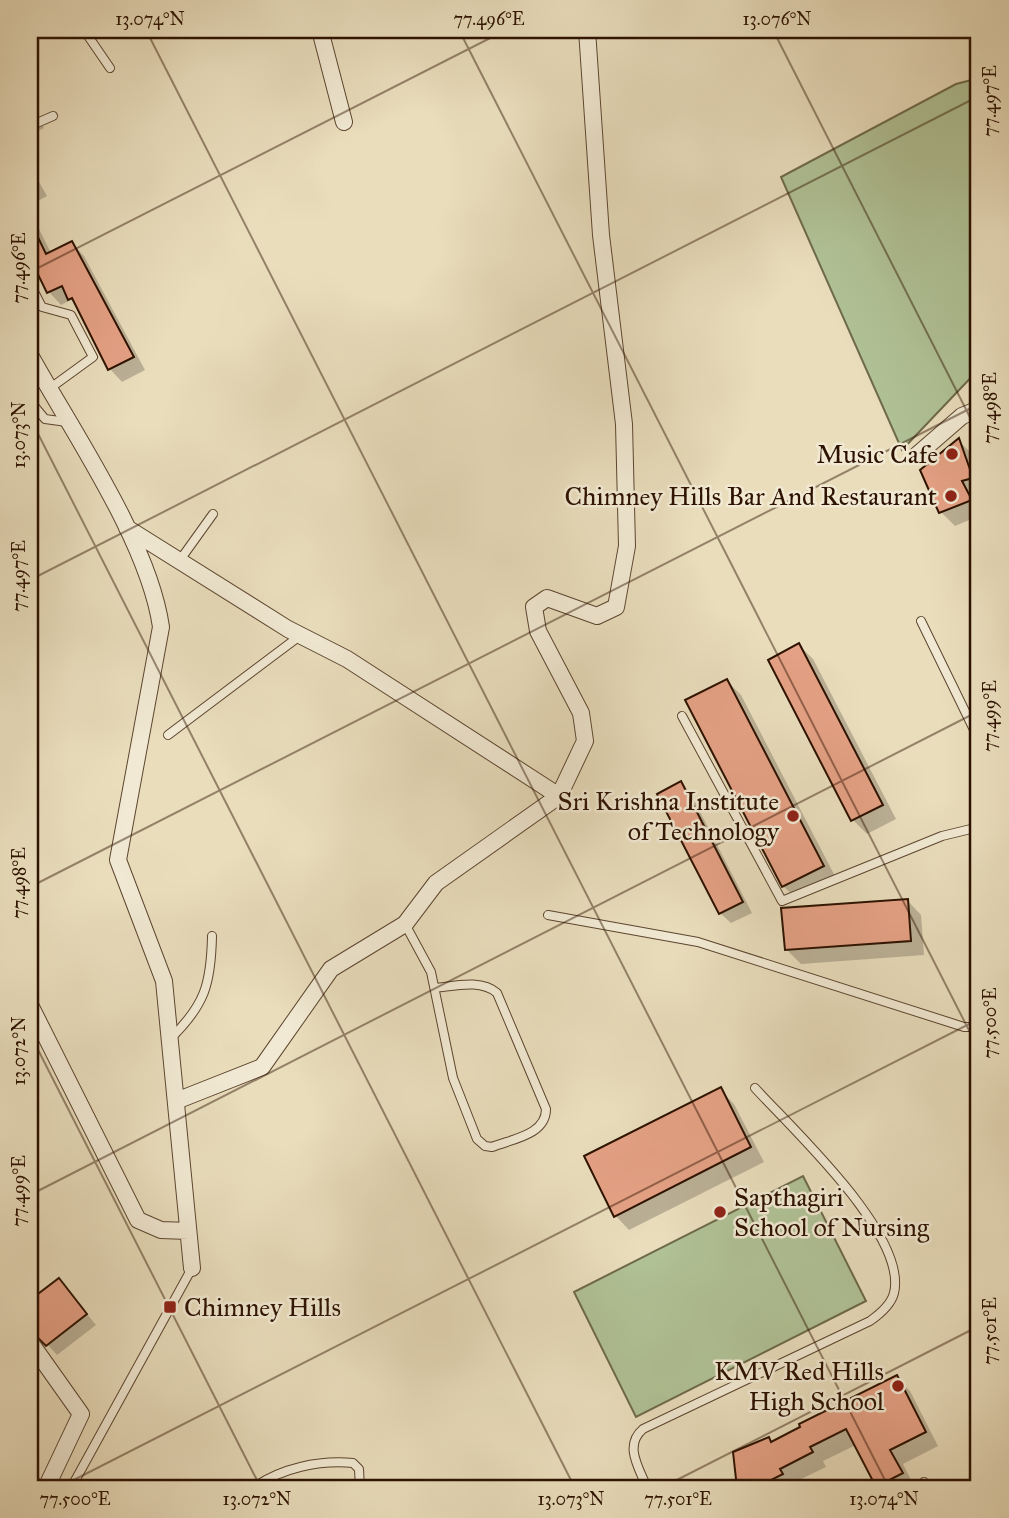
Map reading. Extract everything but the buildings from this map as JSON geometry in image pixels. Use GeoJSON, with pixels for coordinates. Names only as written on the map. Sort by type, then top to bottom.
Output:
{"type":"FeatureCollection","features":[{"type":"Feature","properties":{"kind":"street"},"geometry":{"type":"LineString","coordinates":[[320,30],[344,122]]}},
{"type":"Feature","properties":{"kind":"street"},"geometry":{"type":"LineString","coordinates":[[176,1101],[262,1067],[331,969],[405,923],[436,883],[559,796],[585,741],[581,713],[538,631],[534,607],[547,598],[597,616],[616,607],[627,546],[624,424],[601,235],[587,30]]}},
{"type":"Feature","properties":{"kind":"street"},"geometry":{"type":"LineString","coordinates":[[30,355],[127,528],[159,611],[162,627],[118,860],[164,981],[192,1268]]}},
{"type":"Feature","properties":{"kind":"street"},"geometry":{"type":"LineString","coordinates":[[917,455],[962,416],[979,409]]}},
{"type":"Feature","properties":{"kind":"street"},"geometry":{"type":"LineString","coordinates":[[127,528],[301,635],[347,659],[559,796]]}},
{"type":"Feature","properties":{"kind":"street"},"geometry":{"type":"LineString","coordinates":[[30,1005],[138,1220],[161,1230],[188,1231]]}},
{"type":"Feature","properties":{"kind":"street"},"geometry":{"type":"LineString","coordinates":[[30,1342],[81,1414],[46,1488]]}},
{"type":"Feature","properties":{"kind":"street"},"geometry":{"type":"LineString","coordinates":[[30,1481],[36,1488]]}},
{"type":"Feature","properties":{"kind":"lane"},"geometry":{"type":"LineString","coordinates":[[84,30],[110,68]]}},
{"type":"Feature","properties":{"kind":"lane"},"geometry":{"type":"LineString","coordinates":[[30,126],[53,116]]}},
{"type":"Feature","properties":{"kind":"lane"},"geometry":{"type":"LineString","coordinates":[[30,284],[42,307],[71,315],[93,357],[49,389]]}},
{"type":"Feature","properties":{"kind":"lane"},"geometry":{"type":"LineString","coordinates":[[30,401],[45,419],[67,422]]}},
{"type":"Feature","properties":{"kind":"lane"},"geometry":{"type":"LineString","coordinates":[[180,560],[213,514]]}},
{"type":"Feature","properties":{"kind":"lane"},"geometry":{"type":"LineString","coordinates":[[921,621],[979,740]]}},
{"type":"Feature","properties":{"kind":"lane"},"geometry":{"type":"LineString","coordinates":[[168,735],[301,635]]}},
{"type":"Feature","properties":{"kind":"lane"},"geometry":{"type":"LineString","coordinates":[[682,716],[782,901],[942,836],[979,827]]}},
{"type":"Feature","properties":{"kind":"lane"},"geometry":{"type":"LineString","coordinates":[[548,915],[698,942],[964,1027],[979,1027]]}},
{"type":"Feature","properties":{"kind":"lane"},"geometry":{"type":"LineString","coordinates":[[405,923],[422,951],[435,988],[453,1078],[477,1139],[485,1146],[492,1147],[539,1129],[546,1119],[546,1109],[497,993],[489,986],[480,985],[435,988]]}},
{"type":"Feature","properties":{"kind":"lane"},"geometry":{"type":"LineString","coordinates":[[170,1039],[187,1022],[206,992],[212,936]]}},
{"type":"Feature","properties":{"kind":"lane"},"geometry":{"type":"LineString","coordinates":[[647,1488],[633,1449],[635,1438],[643,1429],[870,1321],[887,1306],[894,1292],[888,1254],[862,1207],[755,1088]]}},
{"type":"Feature","properties":{"kind":"lane"},"geometry":{"type":"LineString","coordinates":[[71,1488],[192,1268]]}},
{"type":"Feature","properties":{"kind":"lane"},"geometry":{"type":"LineString","coordinates":[[253,1488],[284,1471],[342,1462],[353,1462],[359,1469],[360,1488]]}},
{"type":"Feature","properties":{"kind":"green space"},"geometry":{"type":"Polygon","coordinates":[[[979,78],[979,369],[902,450],[781,177],[956,84],[979,78]]]}},
{"type":"Feature","properties":{"kind":"green space"},"geometry":{"type":"Polygon","coordinates":[[[803,1176],[866,1301],[636,1417],[574,1292],[803,1176]]]}},
{"type":"Feature","properties":{"kind":"place","name":"Music Cafe"},"geometry":{"type":"Point","coordinates":[952,454]}},
{"type":"Feature","properties":{"kind":"place","name":"Chimney Hills Bar And Restaurant"},"geometry":{"type":"Point","coordinates":[951,496]}},
{"type":"Feature","properties":{"kind":"place","name":"Sri Krishna Institute of Technology"},"geometry":{"type":"Point","coordinates":[793,816]}},
{"type":"Feature","properties":{"kind":"place","name":"Sapthagiri School of Nursing"},"geometry":{"type":"Point","coordinates":[720,1212]}},
{"type":"Feature","properties":{"kind":"place","name":"Chimney Hills"},"geometry":{"type":"Point","coordinates":[170,1307]}},
{"type":"Feature","properties":{"kind":"place","name":"KMV Red Hills High School"},"geometry":{"type":"Point","coordinates":[898,1386]}}]}
